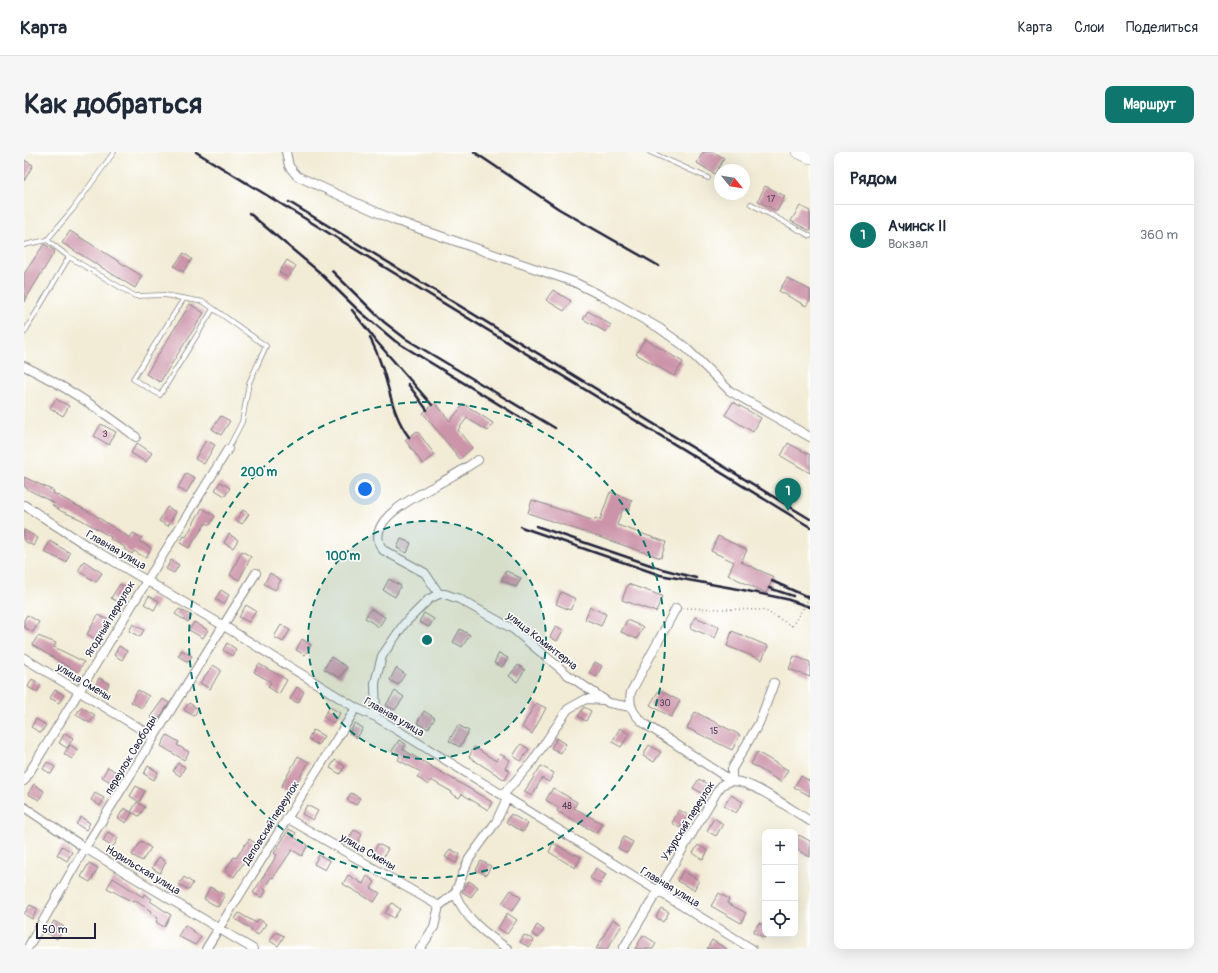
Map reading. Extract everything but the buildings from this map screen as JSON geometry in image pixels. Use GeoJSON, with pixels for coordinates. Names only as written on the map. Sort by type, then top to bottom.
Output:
{"type":"FeatureCollection","features":[{"type":"Feature","properties":{"kind":"main road"},"geometry":{"type":"LineString","coordinates":[[797,152],[810,158]]}},
{"type":"Feature","properties":{"kind":"street"},"geometry":{"type":"LineString","coordinates":[[286,152],[289,166],[297,176],[394,220],[574,282],[606,298],[658,328],[684,346],[730,391],[810,437]]}},
{"type":"Feature","properties":{"kind":"street"},"geometry":{"type":"LineString","coordinates":[[24,366],[61,384],[110,417],[136,437]]}},
{"type":"Feature","properties":{"kind":"street","name":"Ягодный переулок"},"geometry":{"type":"LineString","coordinates":[[24,781],[80,692],[146,580],[228,449]]}},
{"type":"Feature","properties":{"kind":"street"},"geometry":{"type":"LineString","coordinates":[[376,718],[375,683],[382,656],[404,624],[429,599],[439,594],[425,573],[383,550],[379,538],[380,529],[387,518],[401,504],[478,460]]}},
{"type":"Feature","properties":{"kind":"street","name":"Главная улица"},"geometry":{"type":"LineString","coordinates":[[24,505],[86,545],[224,626],[356,708],[376,718],[752,949]]}},
{"type":"Feature","properties":{"kind":"street","name":"переулок Свободы"},"geometry":{"type":"LineString","coordinates":[[27,949],[85,848],[256,573]]}},
{"type":"Feature","properties":{"kind":"street","name":"улица Коминтерна"},"geometry":{"type":"LineString","coordinates":[[439,594],[445,594],[459,599],[513,629],[568,675],[604,700],[613,705],[630,707]]}},
{"type":"Feature","properties":{"kind":"street"},"geometry":{"type":"LineString","coordinates":[[676,608],[631,692],[630,707],[645,724],[732,781],[744,783],[755,788],[810,821]]}},
{"type":"Feature","properties":{"kind":"street","name":"улица Смены"},"geometry":{"type":"LineString","coordinates":[[24,658],[154,738]]}},
{"type":"Feature","properties":{"kind":"street","name":"Ужурский переулок"},"geometry":{"type":"LineString","coordinates":[[623,949],[718,790],[722,784],[732,781],[732,769],[758,723],[774,683]]}},
{"type":"Feature","properties":{"kind":"street"},"geometry":{"type":"LineString","coordinates":[[508,949],[477,926],[461,906],[455,893],[456,887],[469,859],[496,822],[505,797],[532,762],[568,708],[586,699],[604,700]]}},
{"type":"Feature","properties":{"kind":"street","name":"Деповский переулок"},"geometry":{"type":"LineString","coordinates":[[206,949],[356,708]]}},
{"type":"Feature","properties":{"kind":"street","name":"Норильская улица"},"geometry":{"type":"LineString","coordinates":[[24,807],[85,848],[253,949]]}},
{"type":"Feature","properties":{"kind":"street","name":"улица Смены"},"geometry":{"type":"LineString","coordinates":[[287,818],[439,906]]}},
{"type":"Feature","properties":{"kind":"street"},"geometry":{"type":"LineString","coordinates":[[420,949],[434,927],[439,906],[455,893]]}},
{"type":"Feature","properties":{"kind":"lane"},"geometry":{"type":"LineString","coordinates":[[24,244],[47,240],[73,209],[114,152]]}},
{"type":"Feature","properties":{"kind":"lane"},"geometry":{"type":"LineString","coordinates":[[650,152],[708,178]]}},
{"type":"Feature","properties":{"kind":"lane"},"geometry":{"type":"LineString","coordinates":[[751,204],[810,236]]}},
{"type":"Feature","properties":{"kind":"lane"},"geometry":{"type":"LineString","coordinates":[[47,240],[69,257],[135,296],[165,295],[204,302],[266,346],[249,383],[242,422],[228,449]]}},
{"type":"Feature","properties":{"kind":"lane"},"geometry":{"type":"LineString","coordinates":[[24,333],[69,257]]}},
{"type":"Feature","properties":{"kind":"lane"},"geometry":{"type":"LineString","coordinates":[[184,298],[133,379],[160,395],[213,308]]}},
{"type":"Feature","properties":{"kind":"path"},"geometry":{"type":"LineString","coordinates":[[676,608],[764,610],[792,626],[810,597]]}},
{"type":"Feature","properties":{"kind":"railway"},"geometry":{"type":"LineString","coordinates":[[196,152],[810,527]]}},
{"type":"Feature","properties":{"kind":"railway"},"geometry":{"type":"LineString","coordinates":[[474,152],[559,209],[659,266]]}},
{"type":"Feature","properties":{"kind":"railway"},"geometry":{"type":"LineString","coordinates":[[289,202],[810,519]]}},
{"type":"Feature","properties":{"kind":"railway"},"geometry":{"type":"LineString","coordinates":[[249,213],[318,271],[357,309],[395,341],[531,424]]}},
{"type":"Feature","properties":{"kind":"railway"},"geometry":{"type":"LineString","coordinates":[[332,271],[384,322],[406,339],[555,428]]}},
{"type":"Feature","properties":{"kind":"railway"},"geometry":{"type":"LineString","coordinates":[[352,310],[377,342],[432,405]]}},
{"type":"Feature","properties":{"kind":"railway"},"geometry":{"type":"LineString","coordinates":[[370,338],[381,364],[395,411],[403,429],[409,437]]}},
{"type":"Feature","properties":{"kind":"railway"},"geometry":{"type":"LineString","coordinates":[[408,384],[427,410]]}},
{"type":"Feature","properties":{"kind":"railway"},"geometry":{"type":"LineString","coordinates":[[536,526],[662,569],[696,578]]}},
{"type":"Feature","properties":{"kind":"railway"},"geometry":{"type":"LineString","coordinates":[[521,527],[660,575],[786,599],[810,607]]}},
{"type":"Feature","properties":{"kind":"railway"},"geometry":{"type":"LineString","coordinates":[[772,581],[810,598]]}},
{"type":"Feature","properties":{"kind":"railway"},"geometry":{"type":"LineString","coordinates":[[769,588],[793,596]]}},
{"type":"Feature","properties":{"kind":"place","name":"Ачинск II"},"geometry":{"type":"Point","coordinates":[788,511]}}]}
